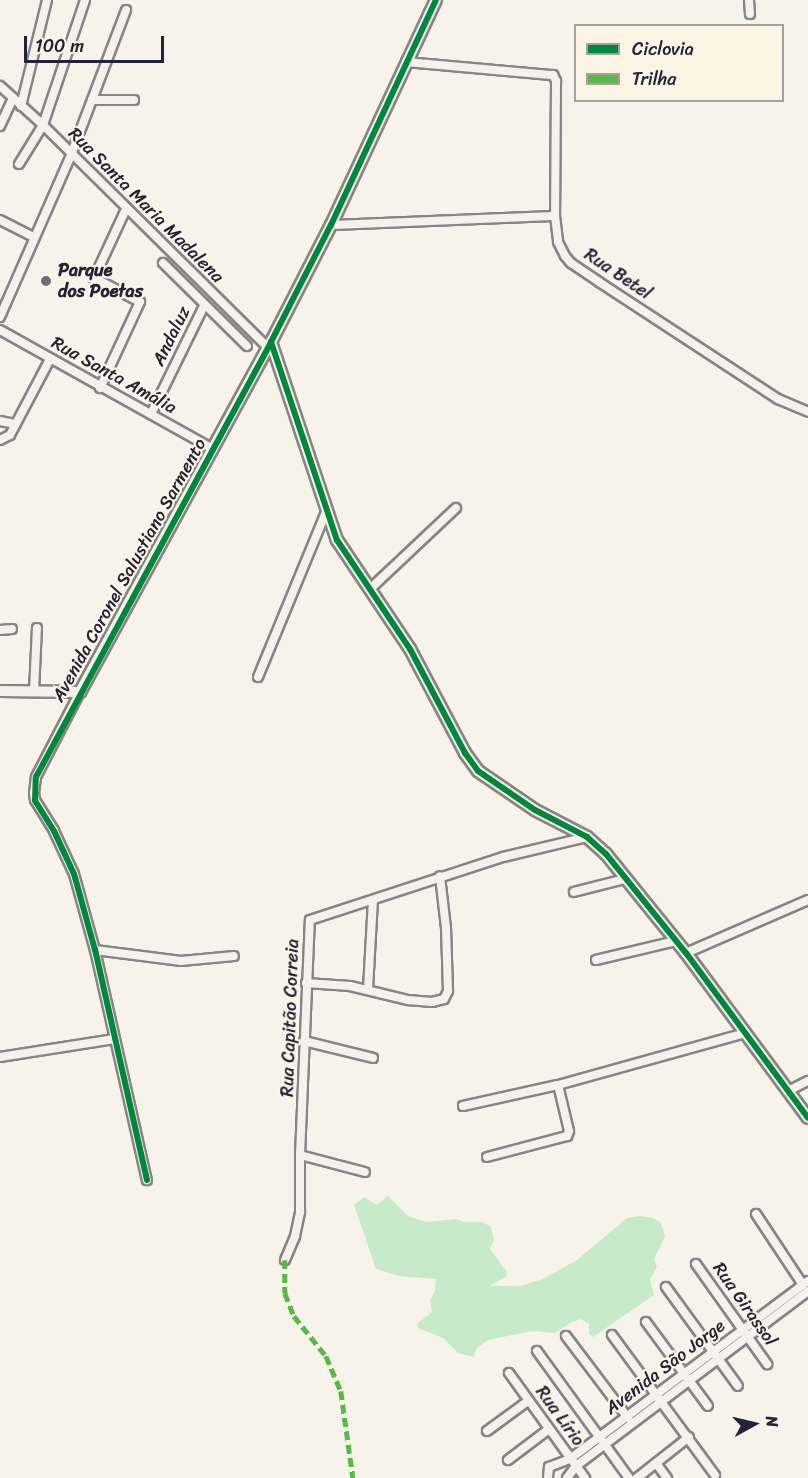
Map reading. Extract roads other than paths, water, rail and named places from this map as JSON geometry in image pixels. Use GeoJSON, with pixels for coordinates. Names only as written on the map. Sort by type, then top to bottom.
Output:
{"type":"FeatureCollection","features":[{"type":"Feature","properties":{"kind":"street"},"geometry":{"type":"LineString","coordinates":[[21,106],[47,0]]}},
{"type":"Feature","properties":{"kind":"street"},"geometry":{"type":"LineString","coordinates":[[19,164],[43,125],[85,0]]}},
{"type":"Feature","properties":{"kind":"street","name":"Avenida Coronel Salustiano Sarmento"},"geometry":{"type":"LineString","coordinates":[[147,1180],[95,950],[74,874],[54,831],[35,800],[34,793],[40,768],[269,345],[331,225],[436,0]]}},
{"type":"Feature","properties":{"kind":"street"},"geometry":{"type":"LineString","coordinates":[[749,0],[750,14]]}},
{"type":"Feature","properties":{"kind":"street"},"geometry":{"type":"LineString","coordinates":[[0,317],[33,237],[71,155],[126,10]]}},
{"type":"Feature","properties":{"kind":"street","name":"Rua Betel"},"geometry":{"type":"LineString","coordinates":[[406,63],[553,75],[556,81],[555,216],[558,242],[571,263],[778,399],[808,412]]}},
{"type":"Feature","properties":{"kind":"street","name":"Rua Santa Maria Madalena"},"geometry":{"type":"LineString","coordinates":[[0,86],[269,345]]}},
{"type":"Feature","properties":{"kind":"street"},"geometry":{"type":"LineString","coordinates":[[0,126],[13,98]]}},
{"type":"Feature","properties":{"kind":"street"},"geometry":{"type":"LineString","coordinates":[[92,100],[134,100]]}},
{"type":"Feature","properties":{"kind":"street"},"geometry":{"type":"LineString","coordinates":[[100,388],[140,302],[94,278],[126,209]]}},
{"type":"Feature","properties":{"kind":"street"},"geometry":{"type":"LineString","coordinates":[[331,225],[555,216]]}},
{"type":"Feature","properties":{"kind":"street"},"geometry":{"type":"LineString","coordinates":[[0,220],[33,237]]}},
{"type":"Feature","properties":{"kind":"street"},"geometry":{"type":"LineString","coordinates":[[163,263],[247,346]]}},
{"type":"Feature","properties":{"kind":"street","name":"Andaluz"},"geometry":{"type":"LineString","coordinates":[[151,414],[204,306]]}},
{"type":"Feature","properties":{"kind":"street","name":"Rua Santa Amália"},"geometry":{"type":"LineString","coordinates":[[0,330],[100,388],[213,449]]}},
{"type":"Feature","properties":{"kind":"street"},"geometry":{"type":"LineString","coordinates":[[269,345],[337,540],[410,649],[453,734],[478,771],[535,810],[587,837],[606,854],[686,952],[808,1118]]}},
{"type":"Feature","properties":{"kind":"street"},"geometry":{"type":"LineString","coordinates":[[0,440],[7,438],[16,424],[50,359]]}},
{"type":"Feature","properties":{"kind":"street"},"geometry":{"type":"LineString","coordinates":[[0,421],[16,424]]}},
{"type":"Feature","properties":{"kind":"street"},"geometry":{"type":"LineString","coordinates":[[370,589],[456,508]]}},
{"type":"Feature","properties":{"kind":"street"},"geometry":{"type":"LineString","coordinates":[[258,677],[326,512]]}},
{"type":"Feature","properties":{"kind":"street"},"geometry":{"type":"LineString","coordinates":[[34,691],[37,628]]}},
{"type":"Feature","properties":{"kind":"street"},"geometry":{"type":"LineString","coordinates":[[0,630],[12,629]]}},
{"type":"Feature","properties":{"kind":"street"},"geometry":{"type":"LineString","coordinates":[[0,691],[80,692]]}},
{"type":"Feature","properties":{"kind":"street","name":"Rua Capitão Correia"},"geometry":{"type":"LineString","coordinates":[[285,1260],[299,1222],[310,920],[503,857],[587,837]]}},
{"type":"Feature","properties":{"kind":"street"},"geometry":{"type":"LineString","coordinates":[[306,983],[368,989],[408,1000],[432,1002],[444,999],[448,991],[446,928],[440,876]]}},
{"type":"Feature","properties":{"kind":"street"},"geometry":{"type":"LineString","coordinates":[[574,892],[625,879]]}},
{"type":"Feature","properties":{"kind":"street"},"geometry":{"type":"LineString","coordinates":[[368,989],[372,900]]}},
{"type":"Feature","properties":{"kind":"street"},"geometry":{"type":"LineString","coordinates":[[686,952],[808,900]]}},
{"type":"Feature","properties":{"kind":"street"},"geometry":{"type":"LineString","coordinates":[[596,960],[676,940]]}},
{"type":"Feature","properties":{"kind":"street"},"geometry":{"type":"LineString","coordinates":[[95,950],[180,961],[234,956]]}},
{"type":"Feature","properties":{"kind":"street"},"geometry":{"type":"LineString","coordinates":[[463,1106],[558,1085],[744,1033]]}},
{"type":"Feature","properties":{"kind":"street"},"geometry":{"type":"LineString","coordinates":[[0,1057],[115,1039]]}},
{"type":"Feature","properties":{"kind":"street"},"geometry":{"type":"LineString","coordinates":[[304,1041],[373,1058]]}},
{"type":"Feature","properties":{"kind":"street"},"geometry":{"type":"LineString","coordinates":[[788,1091],[808,1081]]}},
{"type":"Feature","properties":{"kind":"street"},"geometry":{"type":"LineString","coordinates":[[488,1157],[567,1136],[569,1131],[558,1085]]}},
{"type":"Feature","properties":{"kind":"street"},"geometry":{"type":"LineString","coordinates":[[300,1155],[365,1172]]}},
{"type":"Feature","properties":{"kind":"street"},"geometry":{"type":"LineString","coordinates":[[756,1214],[806,1286]]}},
{"type":"Feature","properties":{"kind":"street","name":"Rua Girassol"},"geometry":{"type":"LineString","coordinates":[[696,1264],[767,1364]]}},
{"type":"Feature","properties":{"kind":"street","name":"Avenida São Jorge"},"geometry":{"type":"LineString","coordinates":[[567,1478],[573,1462],[598,1437],[629,1419],[806,1286]]}},
{"type":"Feature","properties":{"kind":"street"},"geometry":{"type":"LineString","coordinates":[[666,1287],[738,1386]]}},
{"type":"Feature","properties":{"kind":"street"},"geometry":{"type":"LineString","coordinates":[[646,1322],[708,1406]]}},
{"type":"Feature","properties":{"kind":"street"},"geometry":{"type":"LineString","coordinates":[[612,1335],[715,1475]]}},
{"type":"Feature","properties":{"kind":"street"},"geometry":{"type":"LineString","coordinates":[[566,1336],[629,1419]]}},
{"type":"Feature","properties":{"kind":"street"},"geometry":{"type":"LineString","coordinates":[[537,1351],[629,1478]]}},
{"type":"Feature","properties":{"kind":"street","name":"Rua Lírio"},"geometry":{"type":"LineString","coordinates":[[509,1374],[585,1478]]}},
{"type":"Feature","properties":{"kind":"street"},"geometry":{"type":"LineString","coordinates":[[487,1431],[528,1401]]}},
{"type":"Feature","properties":{"kind":"street","name":"Avenida São Jorge"},"geometry":{"type":"LineString","coordinates":[[548,1478],[549,1467],[573,1462],[604,1444],[629,1419]]}},
{"type":"Feature","properties":{"kind":"street"},"geometry":{"type":"LineString","coordinates":[[508,1460],[549,1430]]}},
{"type":"Feature","properties":{"kind":"street"},"geometry":{"type":"LineString","coordinates":[[637,1478],[688,1437]]}},
{"type":"Feature","properties":{"kind":"street"},"geometry":{"type":"LineString","coordinates":[[656,1463],[667,1478]]}},
{"type":"Feature","properties":{"kind":"place","name":"Parque dos Poetas"},"geometry":{"type":"Point","coordinates":[46,281]}}]}
